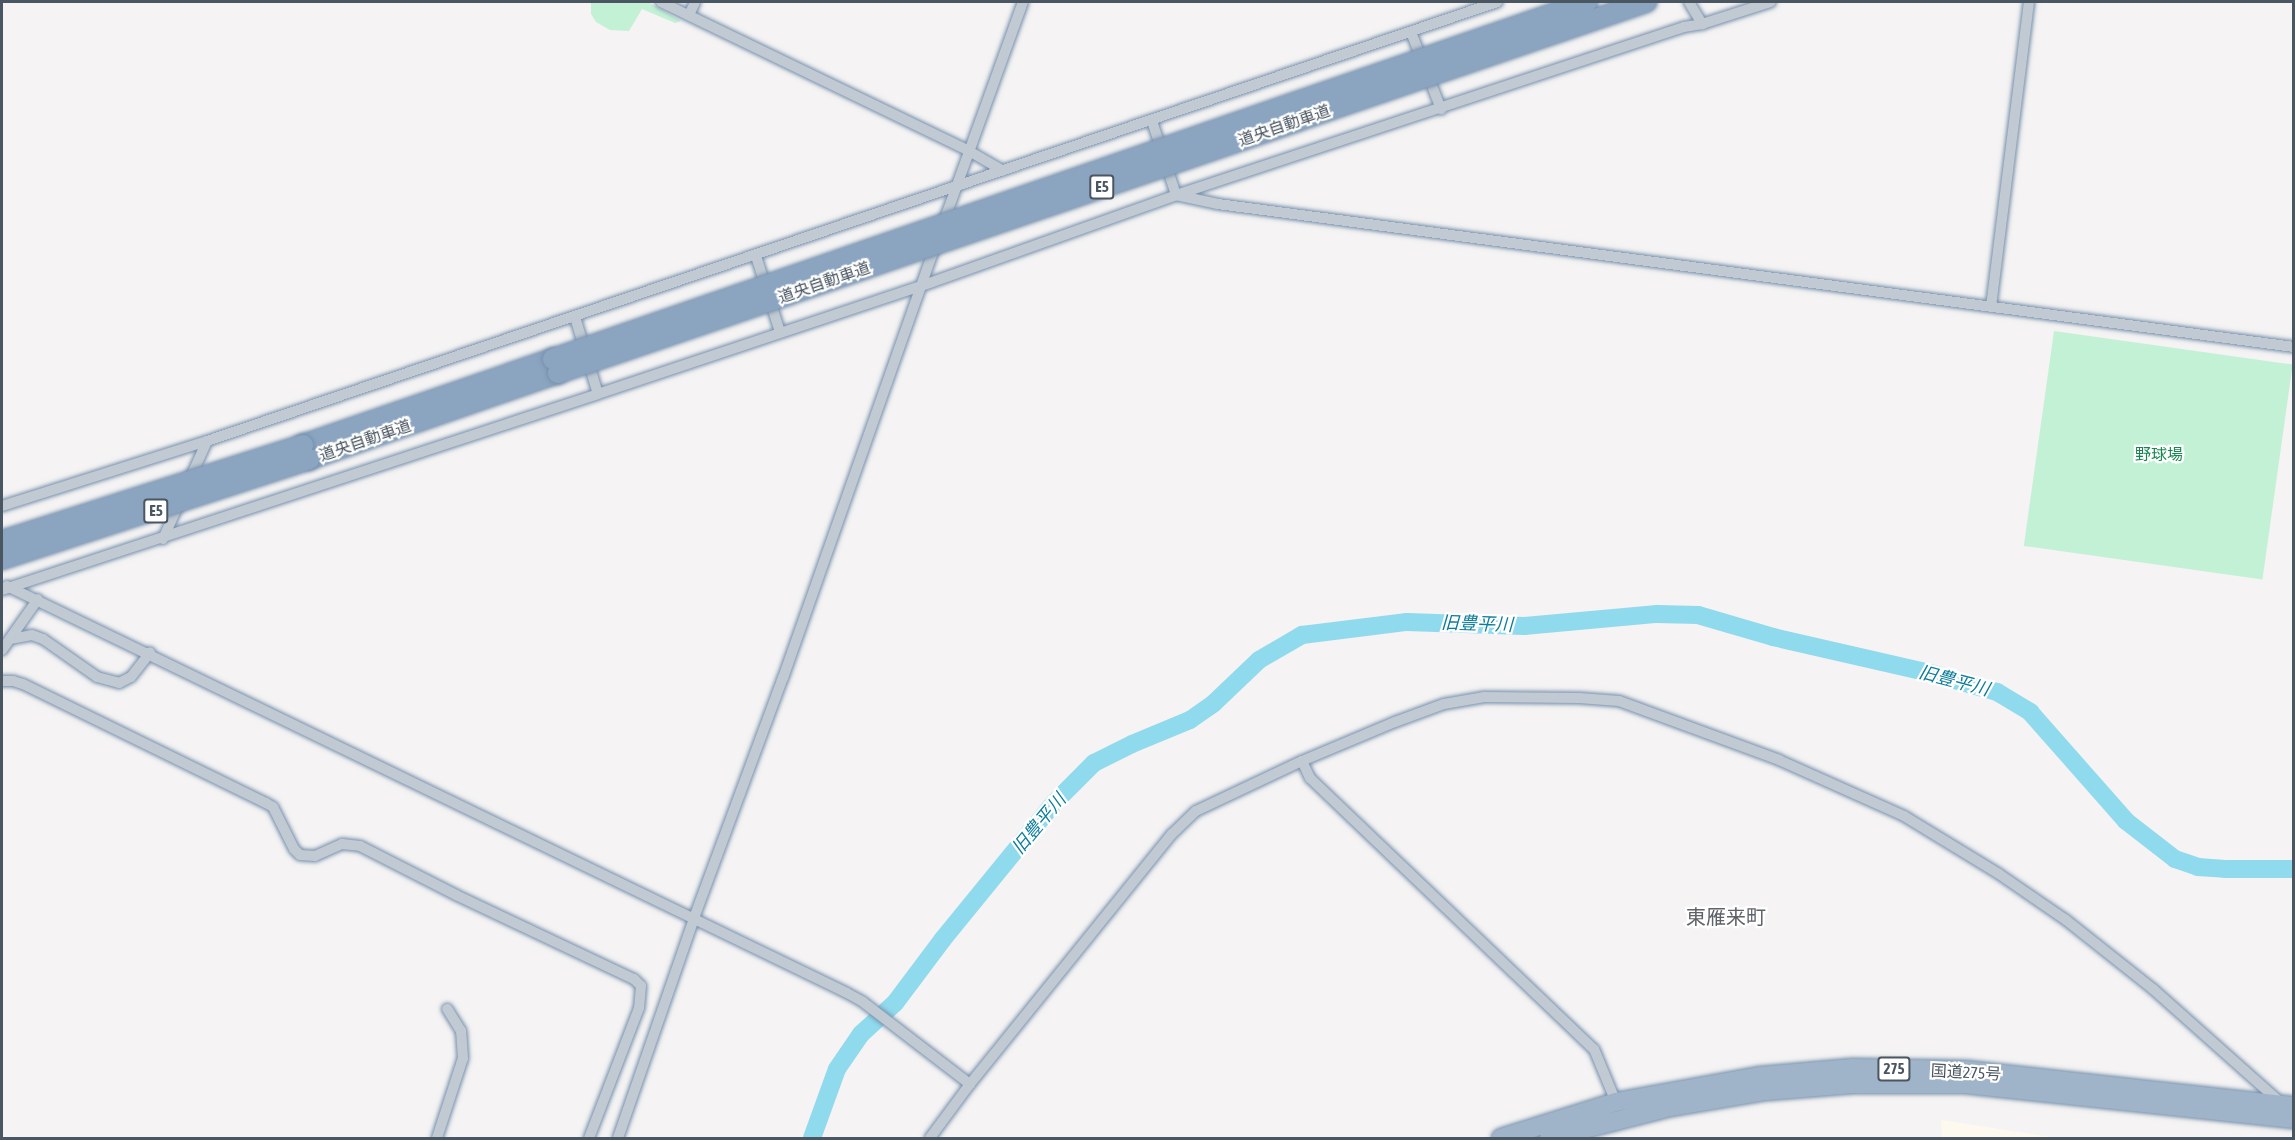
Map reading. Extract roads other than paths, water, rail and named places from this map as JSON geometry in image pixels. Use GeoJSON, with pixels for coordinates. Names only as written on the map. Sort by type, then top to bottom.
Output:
{"type":"FeatureCollection","features":[{"type":"Feature","properties":{"kind":"highway","name":"道央自動車道"},"geometry":{"type":"LineString","coordinates":[[2,559],[1587,2]]}},
{"type":"Feature","properties":{"kind":"highway","name":"道央自動車道"},"geometry":{"type":"LineString","coordinates":[[555,366],[1646,2]]}},
{"type":"Feature","properties":{"kind":"highway","name":"道央自動車道"},"geometry":{"type":"LineString","coordinates":[[2,541],[306,452]]}},
{"type":"Feature","properties":{"kind":"highway","name":"国道275号"},"geometry":{"type":"LineString","coordinates":[[1502,1138],[1616,1102],[1761,1076],[1853,1068],[1966,1070],[2290,1116]]}},
{"type":"Feature","properties":{"kind":"highway","name":"国道275号"},"geometry":{"type":"LineString","coordinates":[[1549,1138],[1670,1107],[1766,1091],[1853,1084],[1965,1084],[2290,1116]]}},
{"type":"Feature","properties":{"kind":"street"},"geometry":{"type":"LineString","coordinates":[[661,2],[969,151],[1003,171]]}},
{"type":"Feature","properties":{"kind":"street"},"geometry":{"type":"LineString","coordinates":[[689,15],[695,2]]}},
{"type":"Feature","properties":{"kind":"street"},"geometry":{"type":"LineString","coordinates":[[618,1138],[694,918],[783,678],[1023,2]]}},
{"type":"Feature","properties":{"kind":"street"},"geometry":{"type":"LineString","coordinates":[[2,506],[207,441],[756,256],[1497,2]]}},
{"type":"Feature","properties":{"kind":"street"},"geometry":{"type":"LineString","coordinates":[[1689,2],[1702,24]]}},
{"type":"Feature","properties":{"kind":"street"},"geometry":{"type":"LineString","coordinates":[[4,587],[163,539],[921,286],[1176,195],[1684,27],[1702,24],[1771,2]]}},
{"type":"Feature","properties":{"kind":"street"},"geometry":{"type":"LineString","coordinates":[[1990,307],[2029,2]]}},
{"type":"Feature","properties":{"kind":"street"},"geometry":{"type":"LineString","coordinates":[[1411,32],[1441,109]]}},
{"type":"Feature","properties":{"kind":"street"},"geometry":{"type":"LineString","coordinates":[[1152,121],[1176,195]]}},
{"type":"Feature","properties":{"kind":"street"},"geometry":{"type":"LineString","coordinates":[[1176,195],[1218,204],[2294,347]]}},
{"type":"Feature","properties":{"kind":"street"},"geometry":{"type":"LineString","coordinates":[[756,256],[780,332]]}},
{"type":"Feature","properties":{"kind":"street"},"geometry":{"type":"LineString","coordinates":[[575,317],[598,394]]}},
{"type":"Feature","properties":{"kind":"street"},"geometry":{"type":"LineString","coordinates":[[163,539],[207,441]]}},
{"type":"Feature","properties":{"kind":"street"},"geometry":{"type":"LineString","coordinates":[[4,587],[38,599],[863,1002],[970,1084]]}},
{"type":"Feature","properties":{"kind":"street"},"geometry":{"type":"LineString","coordinates":[[2,650],[38,599]]}},
{"type":"Feature","properties":{"kind":"street"},"geometry":{"type":"LineString","coordinates":[[10,639],[32,635],[43,639],[97,677],[119,682],[131,678],[150,654]]}},
{"type":"Feature","properties":{"kind":"street"},"geometry":{"type":"LineString","coordinates":[[2,681],[23,684],[266,802],[273,807],[294,849],[300,855],[315,856],[342,844],[360,846],[466,900],[634,979],[640,986],[639,1008],[589,1138]]}},
{"type":"Feature","properties":{"kind":"street"},"geometry":{"type":"LineString","coordinates":[[930,1138],[970,1084],[1172,834],[1196,811],[1302,761],[1434,708],[1484,697],[1579,698],[1619,701],[1779,760],[1904,816],[1999,874],[2066,920],[2153,989],[2290,1116]]}},
{"type":"Feature","properties":{"kind":"street"},"geometry":{"type":"LineString","coordinates":[[1302,761],[1310,778],[1594,1048],[1616,1102]]}},
{"type":"Feature","properties":{"kind":"street"},"geometry":{"type":"LineString","coordinates":[[437,1138],[463,1058],[461,1031],[447,1009]]}},
{"type":"Feature","properties":{"kind":"waterway","name":"旧豊平川"},"geometry":{"type":"LineString","coordinates":[[812,1138],[837,1069],[861,1034],[895,1003],[943,939],[1054,803],[1094,763],[1132,744],[1190,720],[1214,703],[1259,660],[1302,635],[1407,622],[1524,626],[1657,614],[1698,615],[1773,637],[1930,673],[1997,692],[2030,712],[2126,821],[2175,859],[2198,867],[2294,869]]}},
{"type":"Feature","properties":{"kind":"district","name":"東雁来町"},"geometry":{"type":"Point","coordinates":[1726,916]}},
{"type":"Feature","properties":{"kind":"park label","name":"野球場"},"geometry":{"type":"Point","coordinates":[2159,454]}}]}
